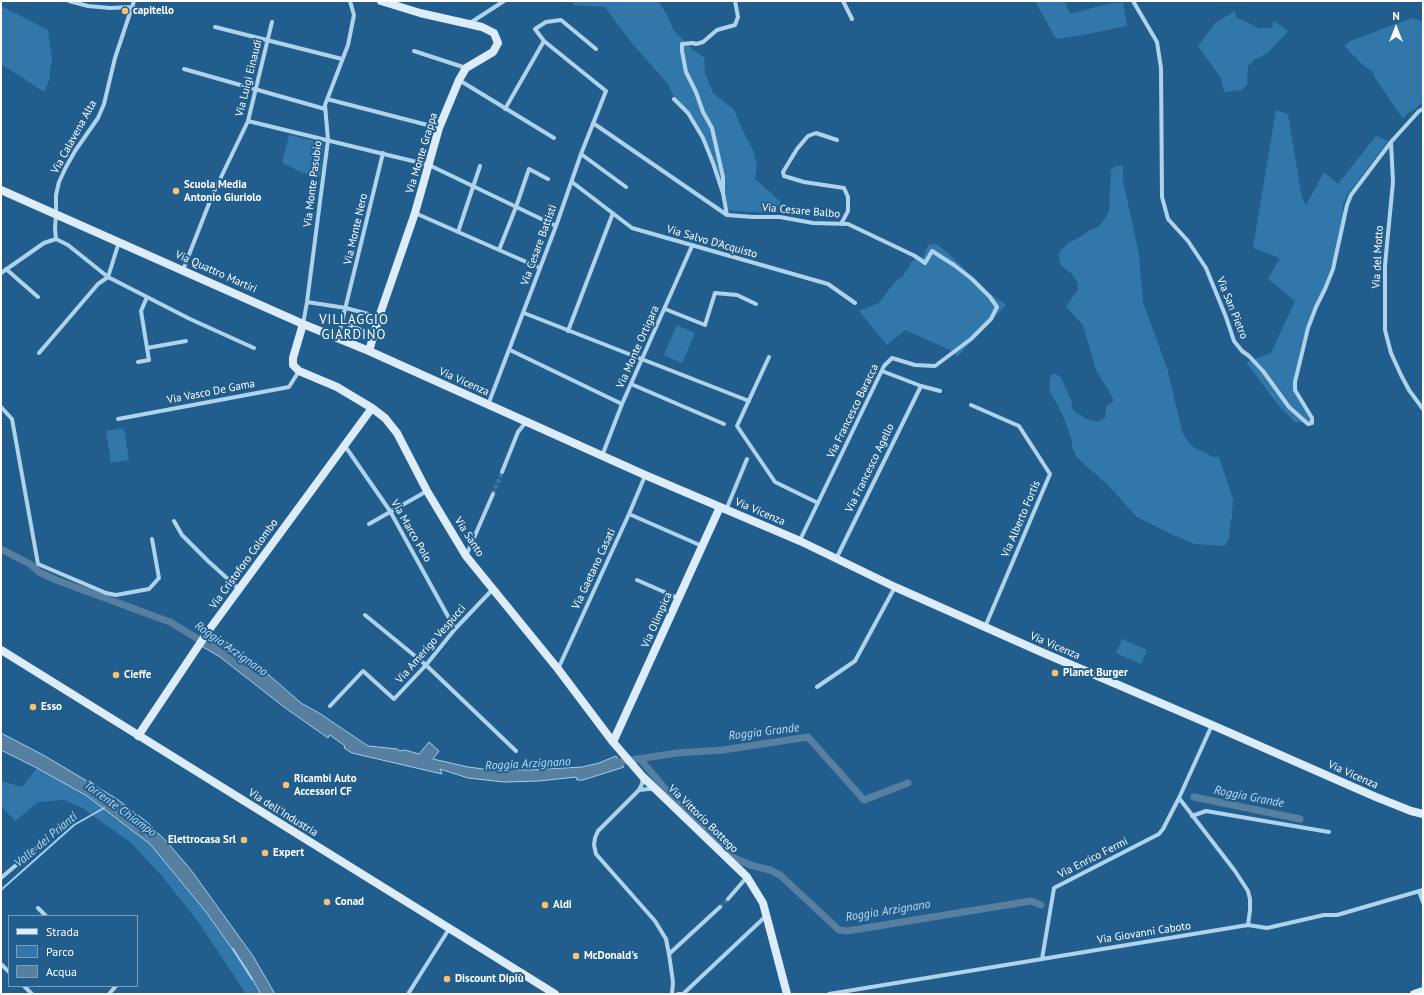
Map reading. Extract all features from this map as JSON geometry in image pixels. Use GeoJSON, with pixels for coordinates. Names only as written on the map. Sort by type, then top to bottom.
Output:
{"type":"FeatureCollection","features":[{"type":"Feature","properties":{"kind":"street"},"geometry":{"type":"LineString","coordinates":[[69,1],[88,6],[110,8],[132,7],[160,14],[172,11]]}},
{"type":"Feature","properties":{"kind":"street","name":"Via Calavena Alta"},"geometry":{"type":"LineString","coordinates":[[56,239],[56,195],[59,182],[75,151],[98,118],[104,104],[115,58],[134,1]]}},
{"type":"Feature","properties":{"kind":"street","name":"Via Monte Pasubio"},"geometry":{"type":"LineString","coordinates":[[303,324],[328,140],[325,109],[327,99],[348,45],[354,15],[350,1]]}},
{"type":"Feature","properties":{"kind":"street","name":"Via Monte Grappa"},"geometry":{"type":"LineString","coordinates":[[369,351],[379,317],[415,213],[439,128],[459,80],[466,68],[493,52],[498,42],[494,33],[482,26],[420,13],[381,1]]}},
{"type":"Feature","properties":{"kind":"street"},"geometry":{"type":"LineString","coordinates":[[470,23],[499,2],[504,1]]}},
{"type":"Feature","properties":{"kind":"street"},"geometry":{"type":"LineString","coordinates":[[722,193],[723,177],[712,128],[703,112],[696,92],[686,72],[682,44],[696,44],[703,42],[717,30],[736,25],[738,17],[735,1]]}},
{"type":"Feature","properties":{"kind":"street"},"geometry":{"type":"LineString","coordinates":[[843,1],[852,19]]}},
{"type":"Feature","properties":{"kind":"street","name":"Via San Pietro"},"geometry":{"type":"LineString","coordinates":[[1133,1],[1158,42],[1161,68],[1162,197],[1168,219],[1188,241],[1206,268],[1234,341],[1242,352],[1250,356],[1263,371],[1289,407],[1308,424],[1312,423],[1312,418],[1295,390],[1295,382],[1308,328],[1333,269],[1343,220],[1351,195],[1391,142]]}},
{"type":"Feature","properties":{"kind":"street"},"geometry":{"type":"LineString","coordinates":[[505,109],[544,41],[534,29],[546,22],[561,20],[596,49]]}},
{"type":"Feature","properties":{"kind":"street","name":"Via Luigi Einaudi"},"geometry":{"type":"LineString","coordinates":[[183,270],[212,196],[248,122],[272,22]]}},
{"type":"Feature","properties":{"kind":"street"},"geometry":{"type":"LineString","coordinates":[[215,27],[342,59]]}},
{"type":"Feature","properties":{"kind":"street","name":"Via Cesare Battisti"},"geometry":{"type":"LineString","coordinates":[[488,405],[524,313],[581,154],[606,91],[544,41]]}},
{"type":"Feature","properties":{"kind":"street"},"geometry":{"type":"LineString","coordinates":[[414,51],[466,68]]}},
{"type":"Feature","properties":{"kind":"street"},"geometry":{"type":"LineString","coordinates":[[184,69],[325,109]]}},
{"type":"Feature","properties":{"kind":"street"},"geometry":{"type":"LineString","coordinates":[[459,80],[554,138]]}},
{"type":"Feature","properties":{"kind":"street"},"geometry":{"type":"LineString","coordinates":[[327,99],[439,128]]}},
{"type":"Feature","properties":{"kind":"street"},"geometry":{"type":"LineString","coordinates":[[674,99],[688,113],[703,138],[714,163],[727,215]]}},
{"type":"Feature","properties":{"kind":"street"},"geometry":{"type":"LineString","coordinates":[[1391,142],[1419,111],[1423,109]]}},
{"type":"Feature","properties":{"kind":"street"},"geometry":{"type":"LineString","coordinates":[[248,122],[429,165],[556,226]]}},
{"type":"Feature","properties":{"kind":"street","name":"Via Cesare Balbo"},"geometry":{"type":"LineString","coordinates":[[593,124],[727,215],[780,217],[813,223],[848,224],[916,256]]}},
{"type":"Feature","properties":{"kind":"street"},"geometry":{"type":"LineString","coordinates":[[837,140],[816,133],[808,136],[797,148],[783,172],[784,176],[804,182],[844,188],[848,197],[848,211],[841,224]]}},
{"type":"Feature","properties":{"kind":"street","name":"Via del Motto"},"geometry":{"type":"LineString","coordinates":[[1391,142],[1393,182],[1385,265],[1385,330],[1391,353],[1401,375],[1409,390],[1423,409]]}},
{"type":"Feature","properties":{"kind":"street","name":"Via Monte Nero"},"geometry":{"type":"LineString","coordinates":[[338,338],[383,153]]}},
{"type":"Feature","properties":{"kind":"street"},"geometry":{"type":"LineString","coordinates":[[581,154],[626,186]]}},
{"type":"Feature","properties":{"kind":"street"},"geometry":{"type":"LineString","coordinates":[[458,232],[480,166]]}},
{"type":"Feature","properties":{"kind":"street"},"geometry":{"type":"LineString","coordinates":[[498,250],[516,207],[529,169],[548,179]]}},
{"type":"Feature","properties":{"kind":"street","name":"Via Salvo D'Acquisto"},"geometry":{"type":"LineString","coordinates":[[572,182],[632,228],[828,284],[855,302]]}},
{"type":"Feature","properties":{"kind":"street","name":"Via Quattro Martiri"},"geometry":{"type":"LineString","coordinates":[[1,190],[119,241],[303,324],[338,338]]}},
{"type":"Feature","properties":{"kind":"street"},"geometry":{"type":"LineString","coordinates":[[415,213],[540,268]]}},
{"type":"Feature","properties":{"kind":"street"},"geometry":{"type":"LineString","coordinates":[[568,331],[613,213]]}},
{"type":"Feature","properties":{"kind":"street"},"geometry":{"type":"LineString","coordinates":[[1,273],[44,243],[56,239],[68,245],[108,277],[190,319],[254,348]]}},
{"type":"Feature","properties":{"kind":"street"},"geometry":{"type":"LineString","coordinates":[[39,353],[98,284],[108,277],[119,241]]}},
{"type":"Feature","properties":{"kind":"street","name":"Via Monte Ortigara"},"geometry":{"type":"LineString","coordinates":[[602,456],[622,404],[692,246]]}},
{"type":"Feature","properties":{"kind":"street","name":"Via Francesco Baracca"},"geometry":{"type":"LineString","coordinates":[[800,541],[884,366],[892,358],[915,365],[935,366],[971,340],[991,319],[997,307],[972,279],[954,265],[932,252],[925,263],[916,256]]}},
{"type":"Feature","properties":{"kind":"street"},"geometry":{"type":"LineString","coordinates":[[6,269],[38,297]]}},
{"type":"Feature","properties":{"kind":"street"},"geometry":{"type":"LineString","coordinates":[[665,309],[705,325],[715,292],[737,295],[756,304]]}},
{"type":"Feature","properties":{"kind":"street"},"geometry":{"type":"LineString","coordinates":[[138,362],[149,360],[141,311],[147,297]]}},
{"type":"Feature","properties":{"kind":"street"},"geometry":{"type":"LineString","coordinates":[[307,302],[346,308],[379,317]]}},
{"type":"Feature","properties":{"kind":"street"},"geometry":{"type":"LineString","coordinates":[[524,313],[749,400]]}},
{"type":"Feature","properties":{"kind":"street"},"geometry":{"type":"LineString","coordinates":[[342,322],[374,335]]}},
{"type":"Feature","properties":{"kind":"street"},"geometry":{"type":"LineString","coordinates":[[298,371],[293,365],[293,358],[303,324]]}},
{"type":"Feature","properties":{"kind":"street","name":"Via Vicenza"},"geometry":{"type":"LineString","coordinates":[[338,338],[602,456],[800,541],[896,587],[985,627],[1376,797],[1411,811],[1423,814]]}},
{"type":"Feature","properties":{"kind":"street"},"geometry":{"type":"LineString","coordinates":[[147,348],[186,341]]}},
{"type":"Feature","properties":{"kind":"street"},"geometry":{"type":"LineString","coordinates":[[510,350],[622,404]]}},
{"type":"Feature","properties":{"kind":"street"},"geometry":{"type":"LineString","coordinates":[[769,357],[737,426],[775,482],[818,503]]}},
{"type":"Feature","properties":{"kind":"street","name":"Via Santo"},"geometry":{"type":"LineString","coordinates":[[298,371],[338,387],[385,418],[397,433],[427,491],[466,556],[558,669],[613,742],[643,777]]}},
{"type":"Feature","properties":{"kind":"street","name":"Via Vasco De Gama"},"geometry":{"type":"LineString","coordinates":[[118,419],[289,387],[298,371]]}},
{"type":"Feature","properties":{"kind":"street"},"geometry":{"type":"LineString","coordinates":[[882,371],[920,386],[940,391]]}},
{"type":"Feature","properties":{"kind":"street"},"geometry":{"type":"LineString","coordinates":[[631,384],[724,424]]}},
{"type":"Feature","properties":{"kind":"street","name":"Via Francesco Agello"},"geometry":{"type":"LineString","coordinates":[[836,559],[920,386]]}},
{"type":"Feature","properties":{"kind":"street","name":"Via Alberto Fortis"},"geometry":{"type":"LineString","coordinates":[[971,405],[1019,426],[1050,474],[985,627]]}},
{"type":"Feature","properties":{"kind":"street"},"geometry":{"type":"LineString","coordinates":[[1,407],[12,419],[38,564],[106,593],[116,595],[149,589],[159,578],[152,539]]}},
{"type":"Feature","properties":{"kind":"street","name":"Via Cristoforo Colombo"},"geometry":{"type":"LineString","coordinates":[[138,736],[209,630],[372,408]]}},
{"type":"Feature","properties":{"kind":"street"},"geometry":{"type":"LineString","coordinates":[[502,472],[518,432],[526,422]]}},
{"type":"Feature","properties":{"kind":"street","name":"Via Marco Polo"},"geometry":{"type":"LineString","coordinates":[[345,446],[390,511],[455,629]]}},
{"type":"Feature","properties":{"kind":"street","name":"Via Vicenza"},"geometry":{"type":"LineString","coordinates":[[723,509],[747,459]]}},
{"type":"Feature","properties":{"kind":"street","name":"Via Gaetano Casati"},"geometry":{"type":"LineString","coordinates":[[558,669],[646,475]]}},
{"type":"Feature","properties":{"kind":"street"},"geometry":{"type":"LineString","coordinates":[[369,524],[427,491]]}},
{"type":"Feature","properties":{"kind":"street"},"geometry":{"type":"LineString","coordinates":[[466,556],[493,494]]}},
{"type":"Feature","properties":{"kind":"street","name":"Via Olimpica"},"geometry":{"type":"LineString","coordinates":[[613,742],[702,546],[723,509]]}},
{"type":"Feature","properties":{"kind":"street"},"geometry":{"type":"LineString","coordinates":[[629,514],[702,546]]}},
{"type":"Feature","properties":{"kind":"street"},"geometry":{"type":"LineString","coordinates":[[174,521],[182,535],[208,561],[240,589]]}},
{"type":"Feature","properties":{"kind":"street"},"geometry":{"type":"LineString","coordinates":[[637,580],[679,598]]}},
{"type":"Feature","properties":{"kind":"street"},"geometry":{"type":"LineString","coordinates":[[817,687],[855,660],[896,587]]}},
{"type":"Feature","properties":{"kind":"street","name":"Via Amerigo Vespucci"},"geometry":{"type":"LineString","coordinates":[[330,706],[363,671],[394,699],[426,665],[455,629],[493,588]]}},
{"type":"Feature","properties":{"kind":"street"},"geometry":{"type":"LineString","coordinates":[[365,616],[426,665],[516,751]]}},
{"type":"Feature","properties":{"kind":"street","name":"Via dell'Industria"},"geometry":{"type":"LineString","coordinates":[[1,650],[555,994]]}},
{"type":"Feature","properties":{"kind":"street","name":"Via Enrico Fermi"},"geometry":{"type":"LineString","coordinates":[[1042,959],[1054,888],[1159,834],[1179,798],[1212,725]]}},
{"type":"Feature","properties":{"kind":"street"},"geometry":{"type":"LineString","coordinates":[[643,777],[639,790],[598,831],[594,845],[596,854],[655,921],[666,939],[670,954],[674,994],[683,994],[766,916]]}},
{"type":"Feature","properties":{"kind":"street","name":"Via Vittorio Bottego"},"geometry":{"type":"LineString","coordinates":[[643,777],[747,877],[763,903],[787,994]]}},
{"type":"Feature","properties":{"kind":"street"},"geometry":{"type":"LineString","coordinates":[[639,790],[648,788],[656,789]]}},
{"type":"Feature","properties":{"kind":"street"},"geometry":{"type":"LineString","coordinates":[[1179,798],[1248,891],[1250,899],[1248,925]]}},
{"type":"Feature","properties":{"kind":"street"},"geometry":{"type":"LineString","coordinates":[[1192,816],[1206,811],[1329,832]]}},
{"type":"Feature","properties":{"kind":"street"},"geometry":{"type":"LineString","coordinates":[[1,878],[36,848]]}},
{"type":"Feature","properties":{"kind":"street"},"geometry":{"type":"LineString","coordinates":[[728,899],[747,877]]}},
{"type":"Feature","properties":{"kind":"street"},"geometry":{"type":"LineString","coordinates":[[1421,890],[1423,902]]}},
{"type":"Feature","properties":{"kind":"street","name":"Via Giovanni Caboto"},"geometry":{"type":"LineString","coordinates":[[1042,959],[1248,925],[1267,928],[1324,915],[1337,915],[1421,890]]}},
{"type":"Feature","properties":{"kind":"street"},"geometry":{"type":"LineString","coordinates":[[670,954],[720,907]]}},
{"type":"Feature","properties":{"kind":"street"},"geometry":{"type":"LineString","coordinates":[[38,908],[45,915]]}},
{"type":"Feature","properties":{"kind":"street"},"geometry":{"type":"LineString","coordinates":[[408,994],[449,929]]}},
{"type":"Feature","properties":{"kind":"street"},"geometry":{"type":"LineString","coordinates":[[829,994],[1042,959]]}},
{"type":"Feature","properties":{"kind":"street"},"geometry":{"type":"LineString","coordinates":[[1414,994],[1423,991]]}},
{"type":"Feature","properties":{"kind":"green space"},"geometry":{"type":"Polygon","coordinates":[[[572,1],[658,1],[667,15],[674,31],[692,49],[704,57],[705,73],[713,93],[734,110],[753,150],[757,165],[755,179],[781,202],[775,213],[733,211],[727,209],[711,159],[693,122],[676,100],[667,83],[631,42],[605,7],[574,5],[572,1]]]}},
{"type":"Feature","properties":{"kind":"green space"},"geometry":{"type":"Polygon","coordinates":[[[1035,1],[1065,1],[1070,14],[1108,4],[1123,2],[1127,26],[1056,39],[1035,1]]]}},
{"type":"Feature","properties":{"kind":"green space"},"geometry":{"type":"Polygon","coordinates":[[[1,6],[48,30],[52,58],[49,81],[44,92],[1,64],[1,6]]]}},
{"type":"Feature","properties":{"kind":"green space"},"geometry":{"type":"Polygon","coordinates":[[[1235,11],[1236,17],[1259,28],[1272,28],[1274,21],[1288,31],[1268,53],[1254,60],[1248,66],[1247,85],[1241,90],[1224,92],[1221,78],[1198,46],[1215,23],[1235,11]]]}},
{"type":"Feature","properties":{"kind":"green space"},"geometry":{"type":"Polygon","coordinates":[[[1412,18],[1423,22],[1423,101],[1403,119],[1375,78],[1373,72],[1364,66],[1344,46],[1350,41],[1412,18]]]}},
{"type":"Feature","properties":{"kind":"green space"},"geometry":{"type":"Polygon","coordinates":[[[1276,110],[1288,114],[1302,198],[1306,205],[1324,172],[1338,184],[1376,136],[1388,141],[1347,195],[1343,205],[1343,215],[1338,243],[1332,264],[1322,291],[1312,311],[1301,345],[1293,389],[1311,414],[1312,423],[1295,422],[1278,405],[1246,362],[1271,353],[1295,301],[1268,279],[1280,258],[1253,248],[1276,110]]]}},
{"type":"Feature","properties":{"kind":"green space"},"geometry":{"type":"Polygon","coordinates":[[[289,135],[324,143],[320,177],[301,172],[282,163],[289,135]]]}},
{"type":"Feature","properties":{"kind":"green space"},"geometry":{"type":"Polygon","coordinates":[[[1115,166],[1123,166],[1123,181],[1139,254],[1143,302],[1167,368],[1182,431],[1187,441],[1195,448],[1213,457],[1219,457],[1233,499],[1229,537],[1225,546],[1195,544],[1137,517],[1107,484],[1076,456],[1064,418],[1050,391],[1049,385],[1051,375],[1056,374],[1061,378],[1071,400],[1073,410],[1086,419],[1098,422],[1105,418],[1106,406],[1113,402],[1113,398],[1096,370],[1083,325],[1066,307],[1077,291],[1078,284],[1072,274],[1061,265],[1059,259],[1060,251],[1070,242],[1099,226],[1106,217],[1109,210],[1111,170],[1115,166]]]}},
{"type":"Feature","properties":{"kind":"green space"},"geometry":{"type":"Polygon","coordinates":[[[932,244],[938,245],[948,253],[988,292],[1006,305],[957,357],[952,351],[905,330],[887,345],[859,311],[879,303],[897,280],[903,276],[914,259],[923,257],[928,246],[932,244]]]}},
{"type":"Feature","properties":{"kind":"green space"},"geometry":{"type":"Polygon","coordinates":[[[677,325],[695,333],[682,363],[664,355],[677,325]]]}},
{"type":"Feature","properties":{"kind":"green space"},"geometry":{"type":"Polygon","coordinates":[[[124,428],[129,460],[111,463],[106,431],[124,428]]]}},
{"type":"Feature","properties":{"kind":"green space"},"geometry":{"type":"Polygon","coordinates":[[[1122,639],[1147,650],[1141,664],[1116,653],[1122,639]]]}},
{"type":"Feature","properties":{"kind":"green space"},"geometry":{"type":"Polygon","coordinates":[[[37,768],[87,796],[150,844],[206,912],[247,970],[261,994],[246,994],[199,923],[162,876],[130,842],[83,808],[64,800],[38,802],[15,821],[1,806],[1,781],[22,787],[37,768]]]}},
{"type":"Feature","properties":{"kind":"water"},"geometry":{"type":"Polygon","coordinates":[[[207,632],[232,645],[246,655],[301,703],[319,713],[368,746],[397,749],[400,751],[405,750],[419,754],[429,742],[439,751],[433,759],[483,769],[530,770],[582,767],[599,763],[616,756],[624,767],[583,780],[577,780],[576,777],[539,781],[504,782],[468,778],[440,769],[442,774],[352,753],[330,735],[328,738],[284,707],[220,657],[198,644],[207,632]]]}},
{"type":"Feature","properties":{"kind":"water"},"geometry":{"type":"Polygon","coordinates":[[[1,733],[45,756],[117,799],[147,822],[167,842],[191,870],[253,956],[275,994],[261,994],[247,970],[206,912],[150,844],[87,796],[1,750],[1,733]]]}},
{"type":"Feature","properties":{"kind":"waterway","name":"Roggia Arzignano"},"geometry":{"type":"LineString","coordinates":[[1,549],[30,564],[39,572],[56,580],[170,622],[205,643]]}},
{"type":"Feature","properties":{"kind":"waterway","name":"Roggia Grande"},"geometry":{"type":"LineString","coordinates":[[612,763],[677,753],[723,750],[808,737],[864,800],[908,783]]}},
{"type":"Feature","properties":{"kind":"waterway","name":"Roggia Arzignano"},"geometry":{"type":"LineString","coordinates":[[640,759],[678,804],[730,856],[750,865],[770,870],[780,875],[839,930],[847,931],[1031,901],[1041,905]]}},
{"type":"Feature","properties":{"kind":"waterway","name":"Roggia Grande"},"geometry":{"type":"LineString","coordinates":[[1194,797],[1300,819]]}},
{"type":"Feature","properties":{"kind":"waterway","name":"Valle dei Prianti"},"geometry":{"type":"LineString","coordinates":[[1,890],[74,825],[104,808]]}},
{"type":"Feature","properties":{"kind":"waterway","name":"Torrente Chiampo"},"geometry":{"type":"LineString","coordinates":[[233,949],[252,979]]}},
{"type":"Feature","properties":{"kind":"tunnel"},"geometry":{"type":"LineString","coordinates":[[493,494],[502,472]]}},
{"type":"Feature","properties":{"kind":"tunnel"},"geometry":{"type":"LineString","coordinates":[[720,907],[728,899]]}},
{"type":"Feature","properties":{"kind":"place","name":"capitello"},"geometry":{"type":"Point","coordinates":[125,11]}},
{"type":"Feature","properties":{"kind":"place","name":"Scuola Media Antonio Giuriolo"},"geometry":{"type":"Point","coordinates":[176,191]}},
{"type":"Feature","properties":{"kind":"place","name":"Planet Burger"},"geometry":{"type":"Point","coordinates":[1055,673]}},
{"type":"Feature","properties":{"kind":"place","name":"Cieffe"},"geometry":{"type":"Point","coordinates":[116,675]}},
{"type":"Feature","properties":{"kind":"place","name":"Esso"},"geometry":{"type":"Point","coordinates":[33,707]}},
{"type":"Feature","properties":{"kind":"place","name":"Ricambi Auto Accessori CF"},"geometry":{"type":"Point","coordinates":[286,785]}},
{"type":"Feature","properties":{"kind":"place","name":"Elettrocasa Srl"},"geometry":{"type":"Point","coordinates":[244,840]}},
{"type":"Feature","properties":{"kind":"place","name":"Expert"},"geometry":{"type":"Point","coordinates":[265,853]}},
{"type":"Feature","properties":{"kind":"place","name":"Conad"},"geometry":{"type":"Point","coordinates":[327,902]}},
{"type":"Feature","properties":{"kind":"place","name":"Aldi"},"geometry":{"type":"Point","coordinates":[545,905]}},
{"type":"Feature","properties":{"kind":"place","name":"McDonald's"},"geometry":{"type":"Point","coordinates":[576,956]}},
{"type":"Feature","properties":{"kind":"place","name":"Discount Dipiù"},"geometry":{"type":"Point","coordinates":[447,979]}},
{"type":"Feature","properties":{"kind":"district","name":"VILLAGGIO GIARDINO"},"geometry":{"type":"Point","coordinates":[354,328]}}]}
